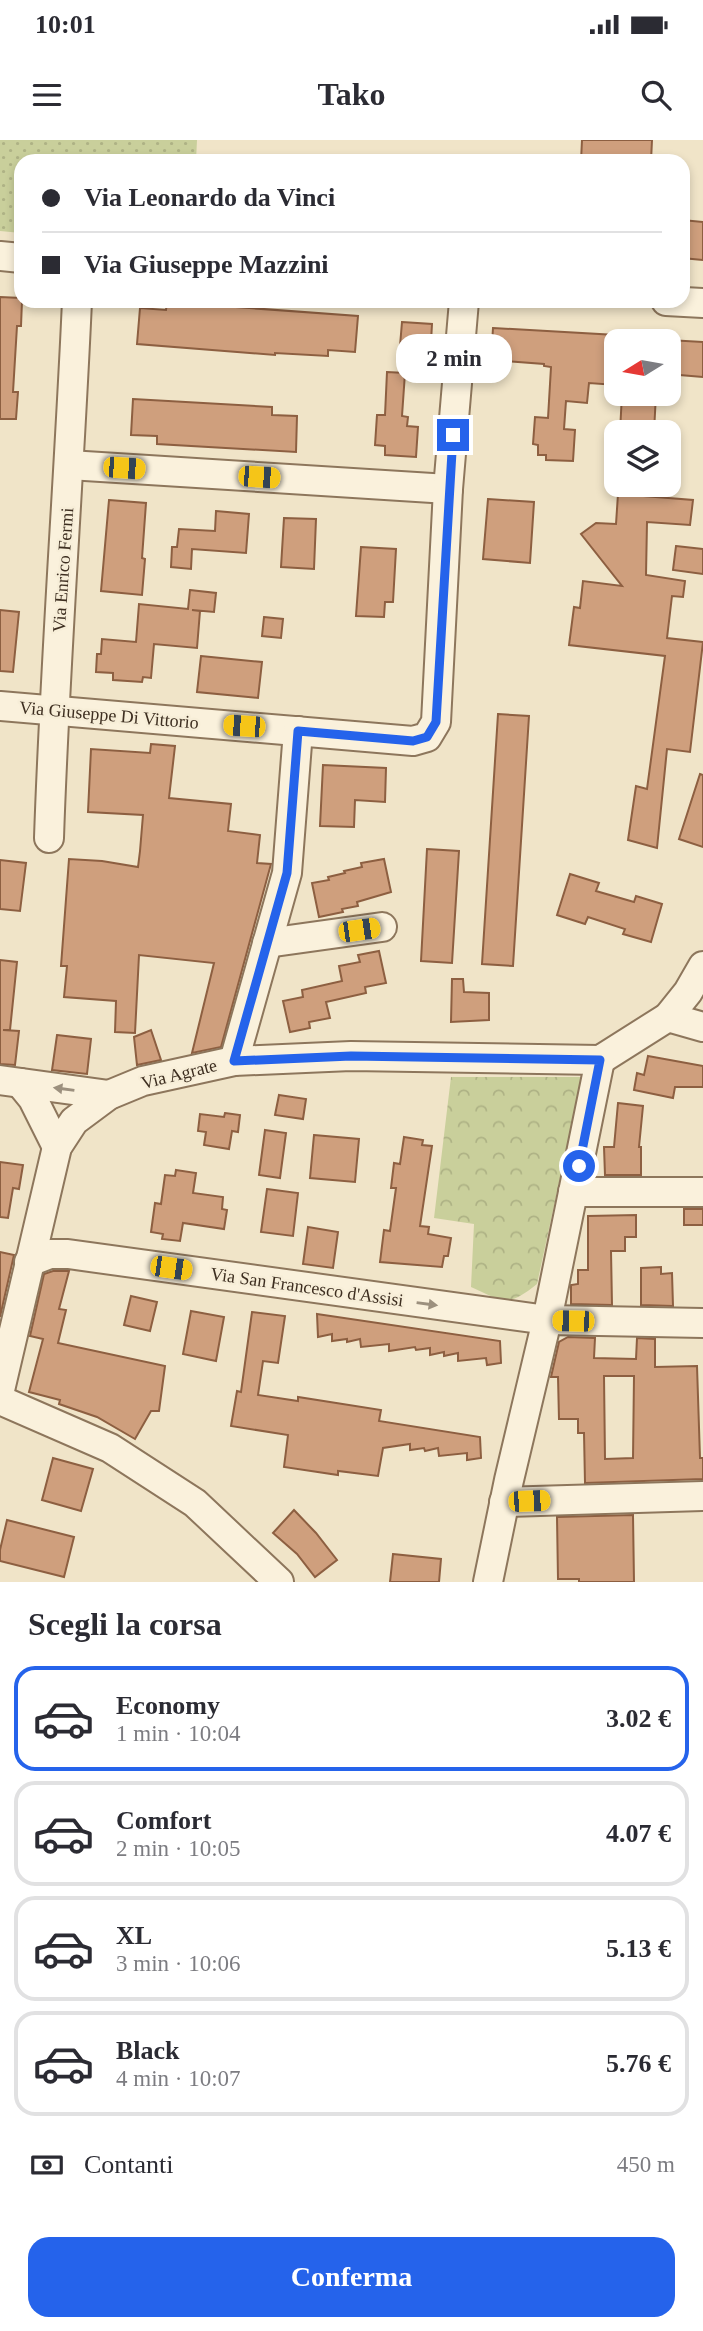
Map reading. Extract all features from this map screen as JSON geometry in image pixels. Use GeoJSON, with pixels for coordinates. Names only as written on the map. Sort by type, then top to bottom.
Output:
{"type":"FeatureCollection","features":[{"type":"Feature","properties":{"kind":"street","name":"Via Enrico Fermi"},"geometry":{"type":"LineString","coordinates":[[49,838],[53,711],[77,308]]}},
{"type":"Feature","properties":{"kind":"street"},"geometry":{"type":"LineString","coordinates":[[69,465],[448,489],[463,308]]}},
{"type":"Feature","properties":{"kind":"street","name":"Via Giuseppe Di Vittorio"},"geometry":{"type":"LineString","coordinates":[[0,706],[413,741],[427,737],[436,722],[448,489]]}},
{"type":"Feature","properties":{"kind":"street"},"geometry":{"type":"LineString","coordinates":[[234,1061],[287,873],[298,731]]}},
{"type":"Feature","properties":{"kind":"street"},"geometry":{"type":"LineString","coordinates":[[267,943],[382,927]]}},
{"type":"Feature","properties":{"kind":"street"},"geometry":{"type":"LineString","coordinates":[[488,1582],[547,1320],[600,1060],[668,1017],[688,992],[703,966]]}},
{"type":"Feature","properties":{"kind":"street"},"geometry":{"type":"LineString","coordinates":[[668,1017],[703,1027]]}},
{"type":"Feature","properties":{"kind":"street","name":"Via Agrate"},"geometry":{"type":"LineString","coordinates":[[0,1390],[57,1147],[74,1121],[109,1095],[143,1081],[234,1061],[351,1056],[600,1060]]}},
{"type":"Feature","properties":{"kind":"street"},"geometry":{"type":"LineString","coordinates":[[10,1082],[109,1095]]}},
{"type":"Feature","properties":{"kind":"street"},"geometry":{"type":"LineString","coordinates":[[10,1082],[33,1099],[57,1147]]}},
{"type":"Feature","properties":{"kind":"street"},"geometry":{"type":"LineString","coordinates":[[573,1192],[703,1192]]}},
{"type":"Feature","properties":{"kind":"street"},"geometry":{"type":"LineString","coordinates":[[42,1210],[46,1229],[68,1254]]}},
{"type":"Feature","properties":{"kind":"street","name":"Via San Francesco d'Assisi"},"geometry":{"type":"LineString","coordinates":[[29,1262],[50,1254],[68,1254],[547,1320],[703,1324]]}},
{"type":"Feature","properties":{"kind":"street"},"geometry":{"type":"LineString","coordinates":[[0,1400],[110,1448],[185,1496],[279,1582]]}},
{"type":"Feature","properties":{"kind":"street"},"geometry":{"type":"LineString","coordinates":[[504,1502],[703,1496]]}},
{"type":"Feature","properties":{"kind":"green space"},"geometry":{"type":"Polygon","coordinates":[[[0,140],[197,140],[196,154],[14,154],[14,232],[0,231],[0,140]]]}},
{"type":"Feature","properties":{"kind":"green space"},"geometry":{"type":"Polygon","coordinates":[[[451,1077],[582,1077],[537,1284],[519,1297],[498,1299],[471,1287],[474,1224],[434,1218],[451,1077]]]}},
{"type":"Feature","properties":{"kind":"building"},"geometry":{"type":"Polygon","coordinates":[[[582,140],[652,140],[651,154],[581,154],[582,140]]]}},
{"type":"Feature","properties":{"kind":"building"},"geometry":{"type":"Polygon","coordinates":[[[690,221],[703,222],[703,260],[690,259],[690,221]]]}},
{"type":"Feature","properties":{"kind":"building"},"geometry":{"type":"Polygon","coordinates":[[[0,297],[14,298],[14,308],[22,308],[21,326],[17,326],[13,392],[18,392],[16,419],[0,419],[0,297]]]}},
{"type":"Feature","properties":{"kind":"building"},"geometry":{"type":"Polygon","coordinates":[[[140,308],[249,308],[358,316],[355,352],[328,350],[328,356],[275,355],[137,344],[140,308]]]}},
{"type":"Feature","properties":{"kind":"building"},"geometry":{"type":"Polygon","coordinates":[[[402,322],[432,324],[430,360],[399,358],[402,322]]]}},
{"type":"Feature","properties":{"kind":"building"},"geometry":{"type":"Polygon","coordinates":[[[493,328],[604,334],[604,384],[589,383],[587,403],[566,401],[564,429],[575,430],[573,461],[546,460],[546,455],[538,455],[538,445],[533,444],[535,417],[548,418],[551,367],[544,364],[491,360],[493,328]]]}},
{"type":"Feature","properties":{"kind":"building"},"geometry":{"type":"Polygon","coordinates":[[[681,341],[703,342],[703,377],[681,375],[681,341]]]}},
{"type":"Feature","properties":{"kind":"building"},"geometry":{"type":"Polygon","coordinates":[[[387,372],[405,373],[402,416],[408,417],[407,426],[418,427],[416,457],[385,455],[385,446],[375,445],[377,415],[385,415],[387,372]]]}},
{"type":"Feature","properties":{"kind":"building"},"geometry":{"type":"Polygon","coordinates":[[[133,399],[272,407],[272,415],[297,416],[296,452],[157,444],[157,436],[131,435],[133,399]]]}},
{"type":"Feature","properties":{"kind":"building"},"geometry":{"type":"Polygon","coordinates":[[[621,406],[655,406],[655,420],[621,420],[621,406]]]}},
{"type":"Feature","properties":{"kind":"building"},"geometry":{"type":"Polygon","coordinates":[[[618,497],[693,500],[690,525],[647,522],[646,575],[685,581],[683,597],[672,596],[667,638],[703,642],[690,752],[667,749],[657,848],[628,840],[636,786],[647,789],[665,656],[569,645],[574,607],[580,608],[583,581],[622,586],[581,534],[596,523],[616,524],[618,497]]]}},
{"type":"Feature","properties":{"kind":"building"},"geometry":{"type":"Polygon","coordinates":[[[488,499],[534,502],[530,563],[483,559],[488,499]]]}},
{"type":"Feature","properties":{"kind":"building"},"geometry":{"type":"Polygon","coordinates":[[[109,500],[146,503],[142,595],[101,591],[109,500]]]}},
{"type":"Feature","properties":{"kind":"building"},"geometry":{"type":"Polygon","coordinates":[[[216,511],[249,514],[246,553],[192,549],[191,569],[171,567],[172,547],[177,547],[179,529],[215,531],[216,511]]]}},
{"type":"Feature","properties":{"kind":"building"},"geometry":{"type":"Polygon","coordinates":[[[284,518],[316,519],[314,569],[281,567],[284,518]]]}},
{"type":"Feature","properties":{"kind":"building"},"geometry":{"type":"Polygon","coordinates":[[[676,546],[703,549],[703,574],[673,570],[676,546]]]}},
{"type":"Feature","properties":{"kind":"building"},"geometry":{"type":"Polygon","coordinates":[[[361,547],[396,549],[393,602],[385,602],[384,617],[356,616],[361,547]]]}},
{"type":"Feature","properties":{"kind":"building"},"geometry":{"type":"Polygon","coordinates":[[[190,590],[216,593],[214,612],[192,610],[200,611],[197,648],[154,644],[151,678],[143,677],[142,682],[113,680],[113,673],[96,672],[97,654],[101,654],[102,639],[136,642],[139,604],[188,609],[190,590]]]}},
{"type":"Feature","properties":{"kind":"building"},"geometry":{"type":"Polygon","coordinates":[[[0,610],[19,612],[13,672],[0,671],[0,610]]]}},
{"type":"Feature","properties":{"kind":"building"},"geometry":{"type":"Polygon","coordinates":[[[264,617],[283,619],[281,638],[262,636],[264,617]]]}},
{"type":"Feature","properties":{"kind":"building"},"geometry":{"type":"Polygon","coordinates":[[[201,656],[262,662],[258,698],[197,692],[201,656]]]}},
{"type":"Feature","properties":{"kind":"building"},"geometry":{"type":"Polygon","coordinates":[[[498,714],[529,716],[513,966],[482,964],[498,714]]]}},
{"type":"Feature","properties":{"kind":"building"},"geometry":{"type":"Polygon","coordinates":[[[151,744],[175,746],[169,798],[231,804],[228,831],[260,835],[257,863],[271,864],[221,1047],[192,1053],[214,963],[139,955],[135,1033],[115,1032],[116,1001],[64,997],[67,966],[61,966],[69,859],[138,867],[140,851],[143,815],[88,812],[91,749],[150,753],[151,744]]]}},
{"type":"Feature","properties":{"kind":"building"},"geometry":{"type":"Polygon","coordinates":[[[323,765],[386,768],[385,802],[355,800],[354,827],[320,826],[323,765]]]}},
{"type":"Feature","properties":{"kind":"building"},"geometry":{"type":"Polygon","coordinates":[[[700,774],[703,775],[703,847],[679,839],[700,774]]]}},
{"type":"Feature","properties":{"kind":"building"},"geometry":{"type":"Polygon","coordinates":[[[427,849],[459,851],[452,963],[421,961],[427,849]]]}},
{"type":"Feature","properties":{"kind":"building"},"geometry":{"type":"Polygon","coordinates":[[[384,859],[391,892],[357,902],[358,906],[342,909],[343,912],[319,917],[312,883],[329,880],[328,877],[362,867],[361,863],[384,859]]]}},
{"type":"Feature","properties":{"kind":"building"},"geometry":{"type":"Polygon","coordinates":[[[0,860],[26,863],[20,911],[0,909],[0,860]]]}},
{"type":"Feature","properties":{"kind":"building"},"geometry":{"type":"Polygon","coordinates":[[[570,874],[599,883],[596,891],[634,902],[636,896],[662,904],[651,942],[623,934],[625,929],[588,917],[585,924],[557,915],[570,874]]]}},
{"type":"Feature","properties":{"kind":"building"},"geometry":{"type":"Polygon","coordinates":[[[379,951],[386,983],[365,987],[366,993],[326,1002],[330,1018],[309,1022],[310,1028],[290,1032],[283,1001],[303,997],[302,990],[342,981],[339,966],[360,962],[358,955],[379,951]]]}},
{"type":"Feature","properties":{"kind":"building"},"geometry":{"type":"Polygon","coordinates":[[[0,960],[17,962],[10,1030],[3,1030],[19,1031],[15,1065],[0,1064],[0,960]]]}},
{"type":"Feature","properties":{"kind":"building"},"geometry":{"type":"Polygon","coordinates":[[[452,979],[463,979],[464,992],[489,993],[489,1020],[451,1022],[452,979]]]}},
{"type":"Feature","properties":{"kind":"building"},"geometry":{"type":"Polygon","coordinates":[[[151,1030],[161,1060],[137,1065],[134,1037],[151,1030]]]}},
{"type":"Feature","properties":{"kind":"building"},"geometry":{"type":"Polygon","coordinates":[[[57,1035],[91,1039],[87,1074],[52,1070],[57,1035]]]}},
{"type":"Feature","properties":{"kind":"building"},"geometry":{"type":"Polygon","coordinates":[[[648,1056],[703,1066],[703,1087],[675,1087],[673,1098],[634,1090],[637,1073],[644,1075],[648,1056]]]}},
{"type":"Feature","properties":{"kind":"building"},"geometry":{"type":"Polygon","coordinates":[[[279,1095],[306,1099],[303,1119],[275,1115],[279,1095]]]}},
{"type":"Feature","properties":{"kind":"building"},"geometry":{"type":"Polygon","coordinates":[[[618,1103],[643,1106],[639,1147],[641,1175],[605,1175],[604,1147],[614,1147],[618,1103]]]}},
{"type":"Feature","properties":{"kind":"building"},"geometry":{"type":"Polygon","coordinates":[[[225,1113],[240,1115],[238,1132],[232,1131],[229,1149],[204,1145],[206,1132],[198,1131],[200,1114],[224,1117],[225,1113]]]}},
{"type":"Feature","properties":{"kind":"building"},"geometry":{"type":"Polygon","coordinates":[[[265,1130],[286,1133],[280,1178],[259,1175],[265,1130]]]}},
{"type":"Feature","properties":{"kind":"building"},"geometry":{"type":"Polygon","coordinates":[[[314,1135],[359,1139],[355,1182],[310,1178],[314,1135]]]}},
{"type":"Feature","properties":{"kind":"building"},"geometry":{"type":"Polygon","coordinates":[[[404,1137],[423,1140],[422,1145],[432,1146],[420,1226],[429,1227],[428,1234],[451,1238],[448,1256],[444,1256],[442,1267],[380,1262],[384,1230],[390,1231],[396,1188],[391,1188],[394,1163],[400,1164],[404,1137]]]}},
{"type":"Feature","properties":{"kind":"building"},"geometry":{"type":"Polygon","coordinates":[[[0,1162],[23,1165],[19,1189],[13,1188],[8,1218],[0,1217],[0,1162]]]}},
{"type":"Feature","properties":{"kind":"building"},"geometry":{"type":"Polygon","coordinates":[[[176,1170],[196,1173],[193,1193],[223,1197],[222,1209],[227,1210],[224,1229],[183,1223],[180,1241],[162,1239],[163,1234],[151,1232],[155,1203],[161,1204],[165,1175],[175,1176],[176,1170]]]}},
{"type":"Feature","properties":{"kind":"building"},"geometry":{"type":"Polygon","coordinates":[[[267,1189],[298,1193],[293,1236],[261,1232],[267,1189]]]}},
{"type":"Feature","properties":{"kind":"building"},"geometry":{"type":"Polygon","coordinates":[[[684,1209],[703,1209],[703,1225],[684,1225],[684,1209]]]}},
{"type":"Feature","properties":{"kind":"building"},"geometry":{"type":"Polygon","coordinates":[[[636,1215],[636,1237],[625,1237],[625,1251],[611,1251],[612,1305],[571,1304],[571,1285],[578,1284],[578,1270],[588,1270],[588,1216],[636,1215]]]}},
{"type":"Feature","properties":{"kind":"building"},"geometry":{"type":"Polygon","coordinates":[[[308,1227],[338,1232],[333,1268],[303,1264],[308,1227]]]}},
{"type":"Feature","properties":{"kind":"building"},"geometry":{"type":"Polygon","coordinates":[[[0,1252],[14,1255],[0,1317],[0,1252]]]}},
{"type":"Feature","properties":{"kind":"building"},"geometry":{"type":"Polygon","coordinates":[[[661,1267],[661,1274],[672,1273],[673,1306],[641,1305],[641,1268],[661,1267]]]}},
{"type":"Feature","properties":{"kind":"building"},"geometry":{"type":"Polygon","coordinates":[[[69,1271],[59,1309],[66,1310],[58,1343],[165,1366],[159,1411],[151,1411],[135,1439],[97,1417],[59,1404],[60,1400],[29,1392],[43,1339],[30,1336],[44,1274],[69,1271]]]}},
{"type":"Feature","properties":{"kind":"building"},"geometry":{"type":"Polygon","coordinates":[[[131,1296],[157,1302],[150,1331],[124,1325],[131,1296]]]}},
{"type":"Feature","properties":{"kind":"building"},"geometry":{"type":"Polygon","coordinates":[[[191,1311],[224,1317],[216,1361],[183,1354],[191,1311]]]}},
{"type":"Feature","properties":{"kind":"building"},"geometry":{"type":"Polygon","coordinates":[[[252,1312],[285,1316],[278,1363],[263,1361],[258,1395],[298,1401],[298,1397],[381,1410],[379,1421],[480,1437],[481,1458],[467,1460],[467,1453],[439,1456],[438,1448],[410,1450],[410,1444],[383,1448],[378,1476],[338,1471],[338,1475],[284,1467],[288,1435],[231,1426],[237,1391],[241,1392],[252,1312]]]}},
{"type":"Feature","properties":{"kind":"building"},"geometry":{"type":"Polygon","coordinates":[[[317,1314],[500,1341],[501,1363],[487,1365],[486,1358],[458,1361],[458,1353],[430,1355],[430,1348],[389,1351],[389,1344],[361,1347],[360,1339],[332,1341],[332,1334],[318,1337],[317,1314]]]}},
{"type":"Feature","properties":{"kind":"building"},"geometry":{"type":"Polygon","coordinates":[[[568,1337],[595,1338],[594,1358],[636,1359],[637,1338],[655,1339],[655,1367],[697,1366],[703,1479],[585,1483],[584,1433],[578,1433],[578,1419],[559,1419],[558,1377],[551,1377],[559,1342],[568,1337]],[[604,1376],[605,1459],[633,1458],[634,1376],[604,1376]]]}},
{"type":"Feature","properties":{"kind":"building"},"geometry":{"type":"Polygon","coordinates":[[[53,1458],[93,1469],[81,1511],[42,1500],[53,1458]]]}},
{"type":"Feature","properties":{"kind":"building"},"geometry":{"type":"Polygon","coordinates":[[[294,1510],[337,1560],[315,1577],[297,1554],[273,1533],[294,1510]]]}},
{"type":"Feature","properties":{"kind":"building"},"geometry":{"type":"Polygon","coordinates":[[[633,1515],[634,1582],[579,1582],[579,1579],[558,1579],[557,1517],[633,1515]]]}},
{"type":"Feature","properties":{"kind":"building"},"geometry":{"type":"Polygon","coordinates":[[[7,1520],[74,1537],[64,1577],[0,1561],[7,1520]]]}},
{"type":"Feature","properties":{"kind":"building"},"geometry":{"type":"Polygon","coordinates":[[[393,1554],[441,1559],[439,1582],[390,1582],[393,1554]]]}},
{"type":"Feature","properties":{"kind":"route"},"geometry":{"type":"LineString","coordinates":[[453,435],[436,722],[427,737],[413,741],[298,731],[287,873],[234,1061],[351,1056],[600,1060],[579,1166]]}}]}
